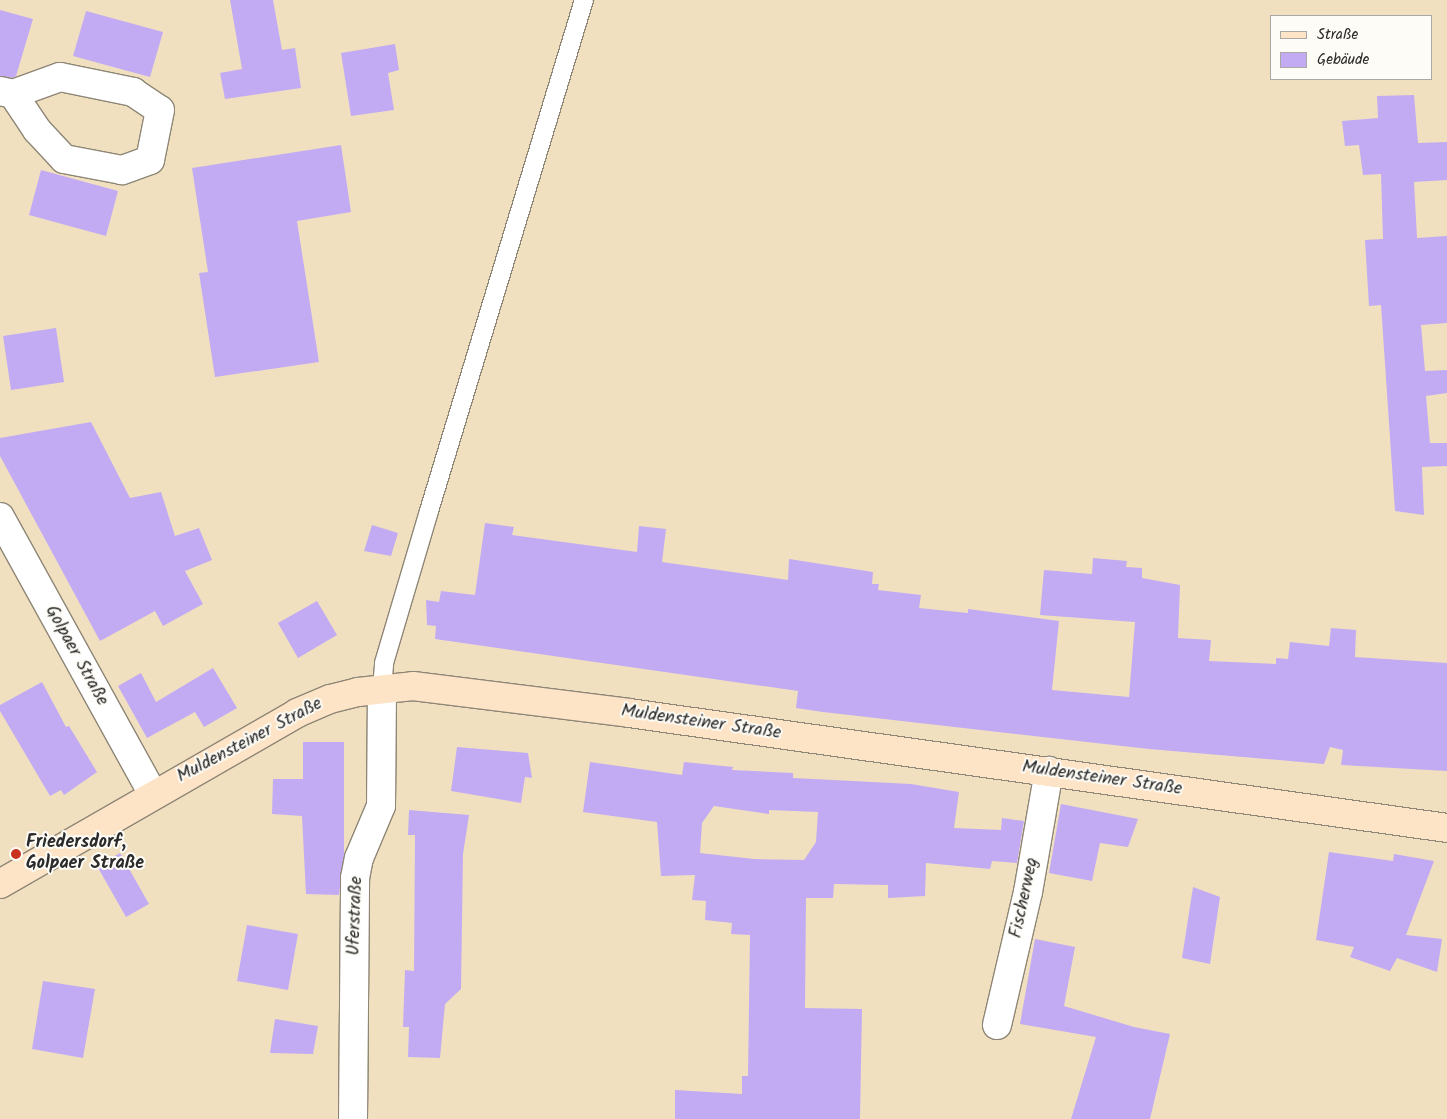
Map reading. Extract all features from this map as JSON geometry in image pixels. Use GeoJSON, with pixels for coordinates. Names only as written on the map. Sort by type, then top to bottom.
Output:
{"type":"FeatureCollection","features":[{"type":"Feature","properties":{"kind":"main road","name":"Muldensteiner Straße"},"geometry":{"type":"LineString","coordinates":[[0,884],[153,794],[297,714],[330,699],[382,688],[435,688],[1048,771],[1447,828]]}},
{"type":"Feature","properties":{"kind":"street"},"geometry":{"type":"LineString","coordinates":[[60,77],[133,92],[160,110],[150,160],[122,170],[64,159],[37,130],[7,92],[60,77]]}},
{"type":"Feature","properties":{"kind":"street","name":"Golpaer Straße"},"geometry":{"type":"LineString","coordinates":[[0,517],[153,794]]}},
{"type":"Feature","properties":{"kind":"street","name":"Uferstraße"},"geometry":{"type":"LineString","coordinates":[[353,1119],[355,878],[359,858],[381,806],[382,688]]}},
{"type":"Feature","properties":{"kind":"street","name":"Fischerweg"},"geometry":{"type":"LineString","coordinates":[[997,1025],[1028,892],[1048,771]]}},
{"type":"Feature","properties":{"kind":"lane"},"geometry":{"type":"LineString","coordinates":[[382,688],[384,663],[428,511],[584,0]]}},
{"type":"Feature","properties":{"kind":"building"},"geometry":{"type":"Polygon","coordinates":[[[230,0],[273,0],[282,50],[295,48],[301,88],[225,99],[220,73],[242,69],[230,0]]]}},
{"type":"Feature","properties":{"kind":"building"},"geometry":{"type":"Polygon","coordinates":[[[0,10],[33,19],[16,76],[12,78],[0,76],[0,10]]]}},
{"type":"Feature","properties":{"kind":"building"},"geometry":{"type":"Polygon","coordinates":[[[86,11],[163,32],[150,77],[73,56],[86,11]]]}},
{"type":"Feature","properties":{"kind":"building"},"geometry":{"type":"Polygon","coordinates":[[[395,44],[399,70],[388,73],[394,110],[351,116],[341,53],[395,44]]]}},
{"type":"Feature","properties":{"kind":"building"},"geometry":{"type":"Polygon","coordinates":[[[1414,95],[1418,143],[1447,142],[1447,180],[1414,182],[1417,238],[1447,236],[1447,323],[1421,325],[1425,371],[1447,370],[1447,393],[1426,396],[1430,443],[1447,443],[1447,466],[1422,467],[1424,515],[1395,511],[1381,305],[1369,306],[1365,240],[1383,239],[1381,174],[1363,175],[1359,145],[1345,146],[1342,121],[1378,118],[1377,96],[1414,95]]]}},
{"type":"Feature","properties":{"kind":"building"},"geometry":{"type":"Polygon","coordinates":[[[341,145],[351,212],[297,221],[319,362],[215,377],[199,273],[208,272],[192,168],[341,145]]]}},
{"type":"Feature","properties":{"kind":"building"},"geometry":{"type":"Polygon","coordinates":[[[41,170],[118,191],[106,236],[29,215],[41,170]]]}},
{"type":"Feature","properties":{"kind":"building"},"geometry":{"type":"Polygon","coordinates":[[[56,328],[64,382],[11,390],[3,336],[56,328]]]}},
{"type":"Feature","properties":{"kind":"building"},"geometry":{"type":"Polygon","coordinates":[[[91,422],[130,498],[161,492],[175,536],[199,528],[212,560],[185,571],[203,604],[163,626],[155,611],[100,641],[0,456],[0,438],[91,422]]]}},
{"type":"Feature","properties":{"kind":"building"},"geometry":{"type":"Polygon","coordinates":[[[485,523],[514,527],[512,535],[637,552],[639,526],[666,529],[662,562],[788,580],[789,559],[873,572],[872,584],[879,584],[878,590],[921,595],[919,608],[968,613],[968,609],[1059,621],[1052,690],[1129,697],[1135,622],[1040,615],[1044,570],[1092,574],[1093,558],[1127,561],[1126,567],[1142,568],[1142,578],[1180,585],[1178,638],[1211,640],[1209,661],[1276,664],[1276,658],[1288,659],[1290,642],[1329,646],[1331,628],[1356,630],[1355,657],[1447,663],[1447,771],[1341,765],[1343,750],[1330,747],[1324,764],[1149,749],[823,712],[796,708],[798,691],[435,639],[436,626],[427,625],[426,600],[439,602],[441,591],[475,595],[485,523]]]}},
{"type":"Feature","properties":{"kind":"building"},"geometry":{"type":"Polygon","coordinates":[[[372,525],[398,533],[391,556],[364,551],[372,525]]]}},
{"type":"Feature","properties":{"kind":"building"},"geometry":{"type":"Polygon","coordinates":[[[317,601],[337,635],[298,658],[278,623],[317,601]]]}},
{"type":"Feature","properties":{"kind":"building"},"geometry":{"type":"Polygon","coordinates":[[[213,668],[237,708],[204,727],[195,712],[147,738],[118,686],[141,673],[156,702],[213,668]]]}},
{"type":"Feature","properties":{"kind":"building"},"geometry":{"type":"Polygon","coordinates":[[[42,682],[66,727],[69,726],[97,772],[64,795],[61,790],[50,796],[0,711],[0,705],[42,682]]]}},
{"type":"Feature","properties":{"kind":"building"},"geometry":{"type":"Polygon","coordinates":[[[303,742],[344,742],[344,855],[339,895],[306,894],[302,816],[272,814],[273,779],[303,779],[303,742]]]}},
{"type":"Feature","properties":{"kind":"building"},"geometry":{"type":"Polygon","coordinates":[[[457,747],[528,753],[532,778],[525,777],[521,803],[451,791],[457,747]]]}},
{"type":"Feature","properties":{"kind":"building"},"geometry":{"type":"Polygon","coordinates":[[[590,762],[682,775],[684,762],[733,767],[732,770],[793,773],[793,778],[911,784],[959,792],[954,828],[1001,830],[1002,818],[1024,821],[1017,863],[992,861],[990,869],[926,863],[925,896],[888,898],[888,885],[834,884],[833,898],[806,898],[805,1008],[862,1009],[860,1119],[675,1119],[675,1090],[742,1094],[742,1076],[748,1076],[750,935],[731,934],[732,923],[705,920],[706,901],[692,900],[695,875],[661,876],[657,822],[583,812],[590,762]],[[714,806],[702,823],[700,853],[754,859],[804,860],[816,842],[818,812],[769,810],[769,814],[714,806]]]}},
{"type":"Feature","properties":{"kind":"building"},"geometry":{"type":"Polygon","coordinates":[[[1061,804],[1138,819],[1128,847],[1100,843],[1092,881],[1049,873],[1061,804]]]}},
{"type":"Feature","properties":{"kind":"building"},"geometry":{"type":"Polygon","coordinates":[[[409,810],[469,815],[463,854],[461,989],[445,1004],[440,1058],[408,1057],[409,1027],[403,1027],[405,970],[414,971],[415,835],[408,835],[409,810]]]}},
{"type":"Feature","properties":{"kind":"building"},"geometry":{"type":"Polygon","coordinates":[[[1329,852],[1393,861],[1394,854],[1434,861],[1406,935],[1442,939],[1437,972],[1397,958],[1390,971],[1350,957],[1354,947],[1316,940],[1329,852]]]}},
{"type":"Feature","properties":{"kind":"building"},"geometry":{"type":"Polygon","coordinates":[[[120,853],[149,904],[126,917],[97,866],[120,853]]]}},
{"type":"Feature","properties":{"kind":"building"},"geometry":{"type":"Polygon","coordinates":[[[1193,887],[1220,897],[1210,964],[1182,958],[1193,887]]]}},
{"type":"Feature","properties":{"kind":"building"},"geometry":{"type":"Polygon","coordinates":[[[247,925],[298,934],[288,990],[237,981],[247,925]]]}},
{"type":"Feature","properties":{"kind":"building"},"geometry":{"type":"Polygon","coordinates":[[[1035,939],[1075,947],[1064,1006],[1134,1027],[1170,1034],[1150,1119],[1071,1119],[1096,1037],[1020,1024],[1035,939]]]}},
{"type":"Feature","properties":{"kind":"building"},"geometry":{"type":"Polygon","coordinates":[[[43,981],[95,989],[83,1058],[32,1049],[43,981]]]}},
{"type":"Feature","properties":{"kind":"building"},"geometry":{"type":"Polygon","coordinates":[[[275,1019],[318,1026],[313,1054],[270,1053],[275,1019]]]}},
{"type":"Feature","properties":{"kind":"place","name":"Friedersdorf, Golpaer Straße"},"geometry":{"type":"Point","coordinates":[16,854]}}]}
